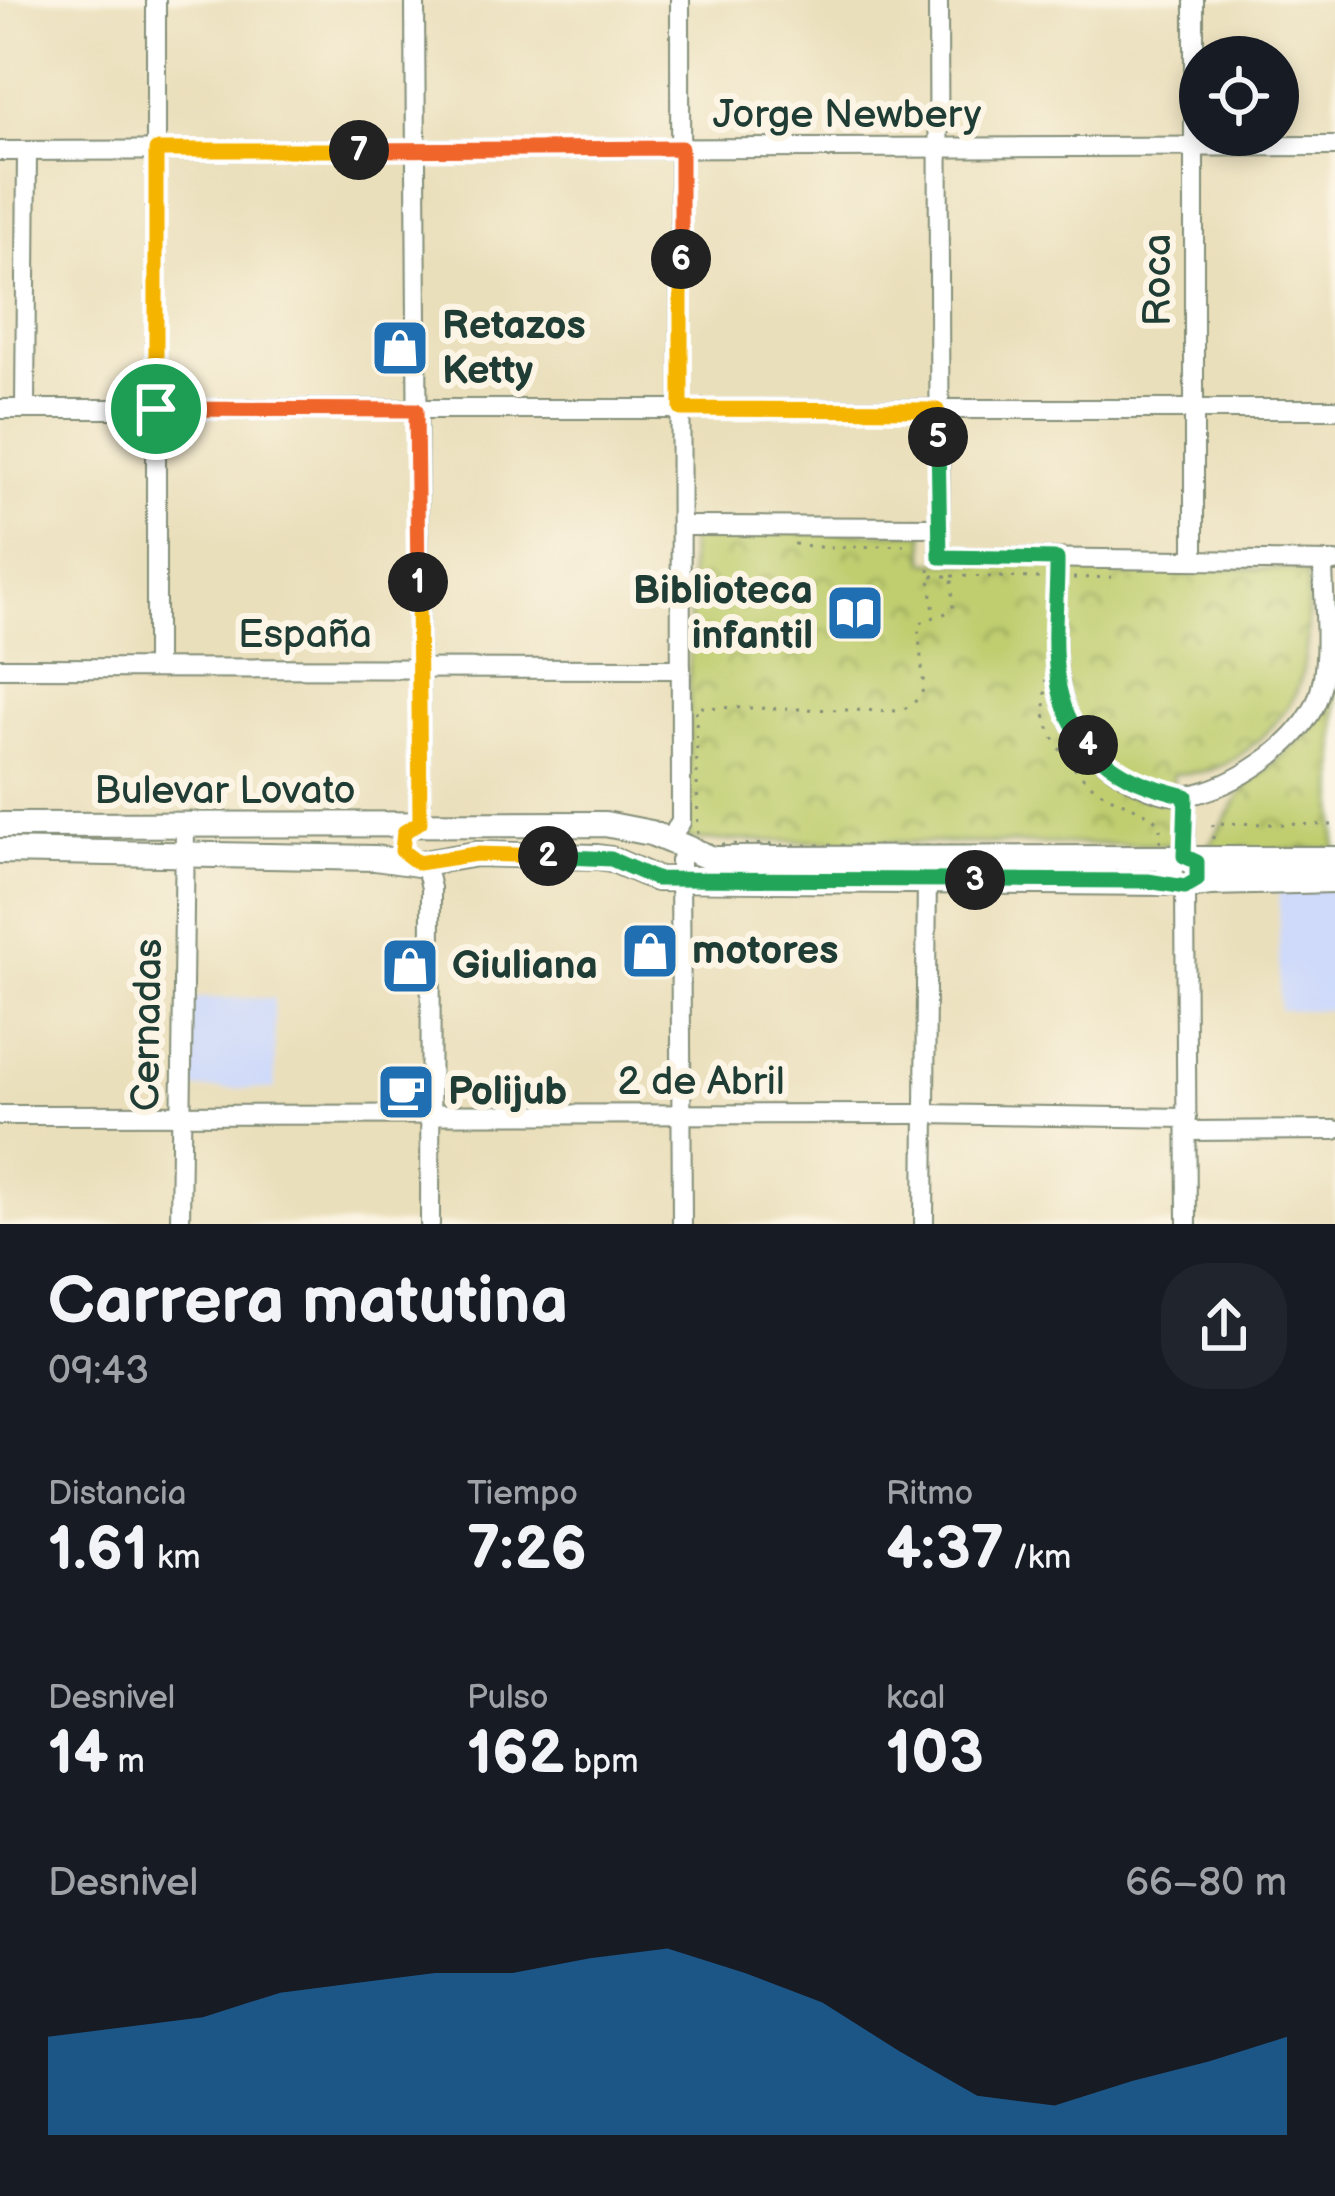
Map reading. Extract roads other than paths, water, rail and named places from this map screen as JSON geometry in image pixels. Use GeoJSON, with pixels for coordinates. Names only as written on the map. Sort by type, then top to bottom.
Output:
{"type":"FeatureCollection","features":[{"type":"Feature","properties":{"kind":"main road","name":"Bulevar Lovato"},"geometry":{"type":"LineString","coordinates":[[0,825],[605,824],[641,830],[668,859]]}},
{"type":"Feature","properties":{"kind":"main road"},"geometry":{"type":"LineString","coordinates":[[421,825],[442,844],[423,862],[401,845],[421,825]]}},
{"type":"Feature","properties":{"kind":"main road","name":"Bulevar Lovato"},"geometry":{"type":"LineString","coordinates":[[0,851],[423,862],[476,854],[927,870],[1189,868],[1335,860]]}},
{"type":"Feature","properties":{"kind":"main road","name":"Bulevar Lovato"},"geometry":{"type":"LineString","coordinates":[[1189,868],[1335,880]]}},
{"type":"Feature","properties":{"kind":"street"},"geometry":{"type":"LineString","coordinates":[[156,0],[156,668]]}},
{"type":"Feature","properties":{"kind":"street"},"geometry":{"type":"LineString","coordinates":[[415,0],[421,825]]}},
{"type":"Feature","properties":{"kind":"street"},"geometry":{"type":"LineString","coordinates":[[680,0],[681,822],[668,859],[682,1115],[682,1224]]}},
{"type":"Feature","properties":{"kind":"street"},"geometry":{"type":"LineString","coordinates":[[938,0],[939,527],[934,560],[1057,559],[1329,562],[1324,675],[1314,706],[1280,749],[1228,780],[1186,796],[1138,784],[1110,768],[1070,721],[1056,668],[1057,559]]}},
{"type":"Feature","properties":{"kind":"street","name":"Roca"},"geometry":{"type":"LineString","coordinates":[[1194,0],[1194,36]]}},
{"type":"Feature","properties":{"kind":"street","name":"Jorge Newbery"},"geometry":{"type":"LineString","coordinates":[[0,152],[1179,146]]}},
{"type":"Feature","properties":{"kind":"street","name":"Jorge Newbery"},"geometry":{"type":"LineString","coordinates":[[1299,146],[1335,146]]}},
{"type":"Feature","properties":{"kind":"street"},"geometry":{"type":"LineString","coordinates":[[25,409],[27,151]]}},
{"type":"Feature","properties":{"kind":"street","name":"Roca"},"geometry":{"type":"LineString","coordinates":[[1194,156],[1194,560]]}},
{"type":"Feature","properties":{"kind":"street"},"geometry":{"type":"LineString","coordinates":[[0,409],[1335,409]]}},
{"type":"Feature","properties":{"kind":"street"},"geometry":{"type":"LineString","coordinates":[[681,526],[939,527]]}},
{"type":"Feature","properties":{"kind":"street","name":"España"},"geometry":{"type":"LineString","coordinates":[[0,668],[681,669]]}},
{"type":"Feature","properties":{"kind":"street"},"geometry":{"type":"LineString","coordinates":[[1186,796],[1187,1224]]}},
{"type":"Feature","properties":{"kind":"street","name":"Cernadas"},"geometry":{"type":"LineString","coordinates":[[180,1224],[184,827]]}},
{"type":"Feature","properties":{"kind":"street"},"geometry":{"type":"LineString","coordinates":[[423,862],[431,888],[430,1224]]}},
{"type":"Feature","properties":{"kind":"street"},"geometry":{"type":"LineString","coordinates":[[924,1224],[927,870]]}},
{"type":"Feature","properties":{"kind":"street","name":"2 de Abril"},"geometry":{"type":"LineString","coordinates":[[0,1115],[923,1114],[1335,1130]]}},
{"type":"Feature","properties":{"kind":"place","name":"Retazos Ketty"},"geometry":{"type":"Point","coordinates":[400,348]}},
{"type":"Feature","properties":{"kind":"place","name":"Biblioteca infantil"},"geometry":{"type":"Point","coordinates":[855,613]}},
{"type":"Feature","properties":{"kind":"place","name":"motores"},"geometry":{"type":"Point","coordinates":[650,951]}},
{"type":"Feature","properties":{"kind":"place","name":"Giuliana"},"geometry":{"type":"Point","coordinates":[410,966]}},
{"type":"Feature","properties":{"kind":"place","name":"Polijub"},"geometry":{"type":"Point","coordinates":[406,1092]}}]}
